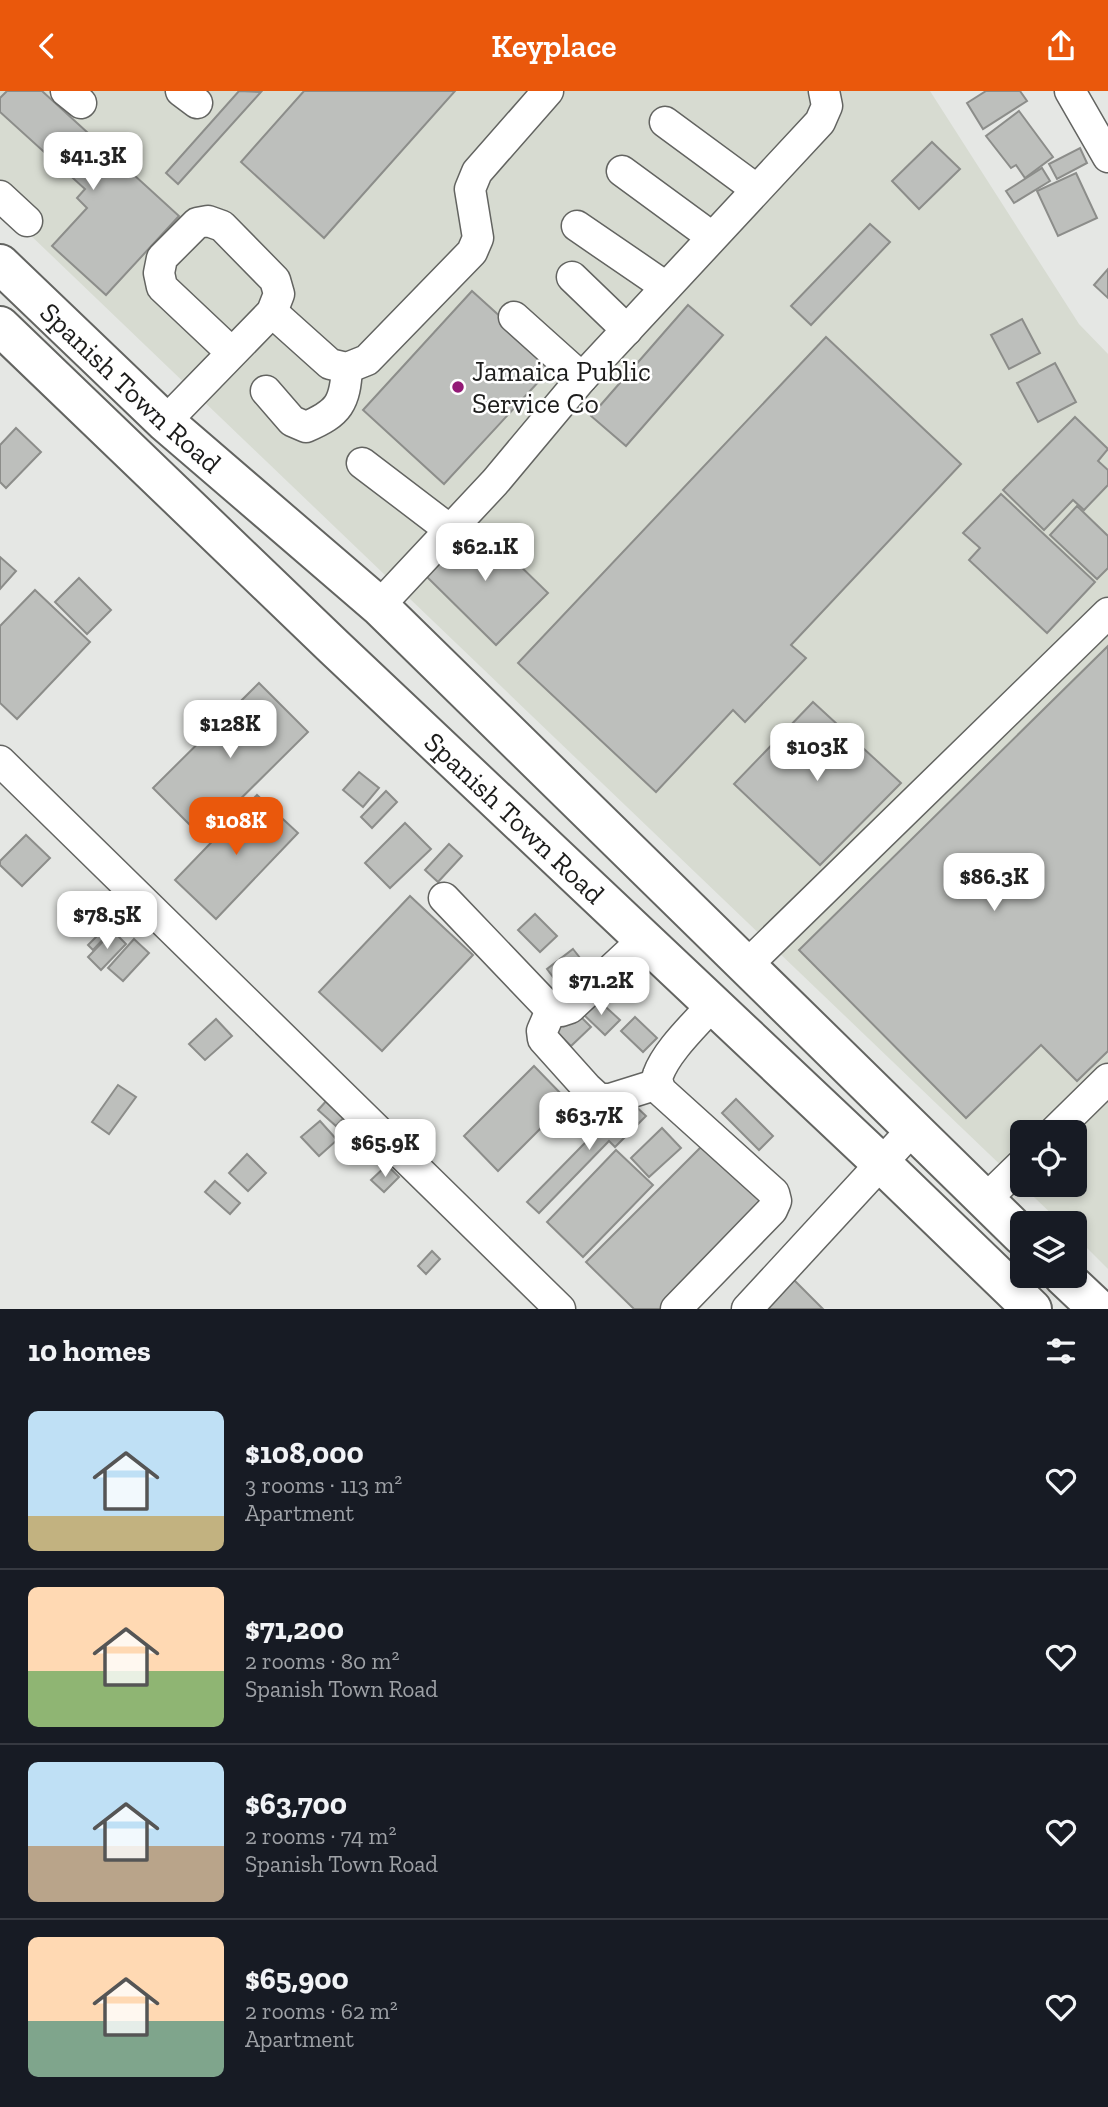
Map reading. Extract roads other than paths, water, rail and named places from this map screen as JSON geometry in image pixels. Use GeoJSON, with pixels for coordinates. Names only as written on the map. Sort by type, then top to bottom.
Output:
{"type":"FeatureCollection","features":[{"type":"Feature","properties":{"kind":"highway","name":"Spanish Town Road"},"geometry":{"type":"LineString","coordinates":[[0,264],[165,422],[379,606],[1010,1224]]}},
{"type":"Feature","properties":{"kind":"highway","name":"Spanish Town Road"},"geometry":{"type":"LineString","coordinates":[[0,326],[334,647],[883,1164],[1032,1309]]}},
{"type":"Feature","properties":{"kind":"highway"},"geometry":{"type":"LineString","coordinates":[[334,647],[379,606]]}},
{"type":"Feature","properties":{"kind":"highway"},"geometry":{"type":"LineString","coordinates":[[1076,1288],[1098,1309]]}},
{"type":"Feature","properties":{"kind":"street"},"geometry":{"type":"LineString","coordinates":[[272,311],[330,364],[347,368],[368,360],[472,252],[478,238],[470,189],[477,172],[548,91]]}},
{"type":"Feature","properties":{"kind":"street"},"geometry":{"type":"LineString","coordinates":[[379,606],[495,482],[582,378],[820,122],[827,106],[824,91]]}},
{"type":"Feature","properties":{"kind":"street"},"geometry":{"type":"LineString","coordinates":[[1070,91],[1108,157]]}},
{"type":"Feature","properties":{"kind":"street"},"geometry":{"type":"LineString","coordinates":[[664,122],[756,189]]}},
{"type":"Feature","properties":{"kind":"street"},"geometry":{"type":"LineString","coordinates":[[621,170],[712,237]]}},
{"type":"Feature","properties":{"kind":"street"},"geometry":{"type":"LineString","coordinates":[[0,196],[27,221]]}},
{"type":"Feature","properties":{"kind":"street"},"geometry":{"type":"LineString","coordinates":[[165,422],[232,353],[272,311],[279,294],[275,280],[222,226],[208,221],[197,223],[162,258],[159,272],[162,287],[232,353]]}},
{"type":"Feature","properties":{"kind":"street"},"geometry":{"type":"LineString","coordinates":[[577,226],[666,287]]}},
{"type":"Feature","properties":{"kind":"street"},"geometry":{"type":"LineString","coordinates":[[572,277],[626,330]]}},
{"type":"Feature","properties":{"kind":"street"},"geometry":{"type":"LineString","coordinates":[[514,317],[582,378]]}},
{"type":"Feature","properties":{"kind":"street"},"geometry":{"type":"LineString","coordinates":[[265,391],[292,421],[306,427],[327,418],[340,405],[346,386],[347,368]]}},
{"type":"Feature","properties":{"kind":"street"},"geometry":{"type":"LineString","coordinates":[[362,463],[450,530]]}},
{"type":"Feature","properties":{"kind":"street"},"geometry":{"type":"LineString","coordinates":[[746,966],[1108,613]]}},
{"type":"Feature","properties":{"kind":"street"},"geometry":{"type":"LineString","coordinates":[[0,761],[560,1309]]}},
{"type":"Feature","properties":{"kind":"street"},"geometry":{"type":"LineString","coordinates":[[444,898],[551,1010],[570,1008],[644,939]]}},
{"type":"Feature","properties":{"kind":"street"},"geometry":{"type":"LineString","coordinates":[[676,1309],[772,1210],[776,1202],[774,1193],[661,1091],[658,1084],[657,1077],[672,1051],[713,1004]]}},
{"type":"Feature","properties":{"kind":"street"},"geometry":{"type":"LineString","coordinates":[[551,1010],[542,1031],[543,1039],[599,1099],[610,1099],[658,1084]]}},
{"type":"Feature","properties":{"kind":"street"},"geometry":{"type":"LineString","coordinates":[[1066,1120],[1108,1079]]}},
{"type":"Feature","properties":{"kind":"street"},"geometry":{"type":"LineString","coordinates":[[747,1309],[912,1130]]}},
{"type":"Feature","properties":{"kind":"street"},"geometry":{"type":"LineString","coordinates":[[985,1200],[1010,1176]]}},
{"type":"Feature","properties":{"kind":"place","name":"Jamaica Public Service Co"},"geometry":{"type":"Point","coordinates":[458,387]}}]}
